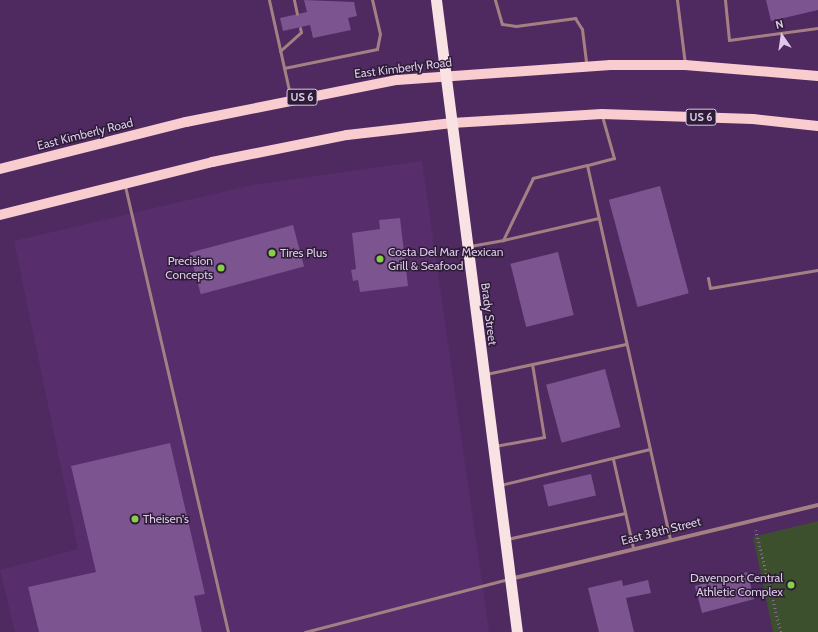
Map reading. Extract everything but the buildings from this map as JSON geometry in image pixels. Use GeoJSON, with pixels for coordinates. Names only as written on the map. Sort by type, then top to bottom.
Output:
{"type":"FeatureCollection","features":[{"type":"Feature","properties":{"kind":"highway","name":"Brady Street"},"geometry":{"type":"LineString","coordinates":[[436,0],[517,632]]}},
{"type":"Feature","properties":{"kind":"main road","name":"East Kimberly Road"},"geometry":{"type":"LineString","coordinates":[[0,169],[291,99],[446,75],[586,66],[685,65],[818,76]]}},
{"type":"Feature","properties":{"kind":"main road","name":"US 6"},"geometry":{"type":"LineString","coordinates":[[0,216],[124,184],[347,135],[452,123],[602,114],[753,119],[818,126]]}},
{"type":"Feature","properties":{"kind":"street","name":"East 38th Street"},"geometry":{"type":"LineString","coordinates":[[510,579],[670,539],[818,505]]}},
{"type":"Feature","properties":{"kind":"lane"},"geometry":{"type":"LineString","coordinates":[[269,0],[291,99]]}},
{"type":"Feature","properties":{"kind":"lane"},"geometry":{"type":"LineString","coordinates":[[294,0],[297,14]]}},
{"type":"Feature","properties":{"kind":"lane"},"geometry":{"type":"LineString","coordinates":[[284,68],[377,49],[380,34],[372,0]]}},
{"type":"Feature","properties":{"kind":"lane"},"geometry":{"type":"LineString","coordinates":[[494,0],[502,24],[516,26],[575,18],[582,29],[586,66]]}},
{"type":"Feature","properties":{"kind":"lane"},"geometry":{"type":"LineString","coordinates":[[677,0],[685,65]]}},
{"type":"Feature","properties":{"kind":"lane"},"geometry":{"type":"LineString","coordinates":[[725,0],[729,40],[818,28]]}},
{"type":"Feature","properties":{"kind":"lane"},"geometry":{"type":"LineString","coordinates":[[280,51],[301,32],[300,28]]}},
{"type":"Feature","properties":{"kind":"lane"},"geometry":{"type":"LineString","coordinates":[[503,240],[533,178],[614,158],[602,114]]}},
{"type":"Feature","properties":{"kind":"lane"},"geometry":{"type":"LineString","coordinates":[[587,165],[670,539]]}},
{"type":"Feature","properties":{"kind":"lane"},"geometry":{"type":"LineString","coordinates":[[124,184],[228,632]]}},
{"type":"Feature","properties":{"kind":"lane"},"geometry":{"type":"LineString","coordinates":[[467,247],[598,218]]}},
{"type":"Feature","properties":{"kind":"lane"},"geometry":{"type":"LineString","coordinates":[[708,278],[710,288],[818,270]]}},
{"type":"Feature","properties":{"kind":"lane"},"geometry":{"type":"LineString","coordinates":[[484,374],[626,344]]}},
{"type":"Feature","properties":{"kind":"lane"},"geometry":{"type":"LineString","coordinates":[[493,446],[544,437],[532,364]]}},
{"type":"Feature","properties":{"kind":"lane"},"geometry":{"type":"LineString","coordinates":[[498,485],[650,449]]}},
{"type":"Feature","properties":{"kind":"lane"},"geometry":{"type":"LineString","coordinates":[[613,458],[633,548]]}},
{"type":"Feature","properties":{"kind":"lane"},"geometry":{"type":"LineString","coordinates":[[505,539],[625,513]]}},
{"type":"Feature","properties":{"kind":"lane"},"geometry":{"type":"LineString","coordinates":[[305,632],[510,579]]}},
{"type":"Feature","properties":{"kind":"path"},"geometry":{"type":"LineString","coordinates":[[753,520],[781,632]]}},
{"type":"Feature","properties":{"kind":"shaded area"},"geometry":{"type":"Polygon","coordinates":[[[422,161],[489,632],[15,632],[0,570],[78,549],[14,241],[252,185],[422,161]]]}},
{"type":"Feature","properties":{"kind":"green space","name":"Davenport Central Athletic Complex"},"geometry":{"type":"Polygon","coordinates":[[[818,521],[818,632],[773,632],[753,537],[818,521]]]}},
{"type":"Feature","properties":{"kind":"place","name":"Tires Plus"},"geometry":{"type":"Point","coordinates":[272,253]}},
{"type":"Feature","properties":{"kind":"place","name":"Costa Del Mar Mexican Grill & Seafood"},"geometry":{"type":"Point","coordinates":[380,259]}},
{"type":"Feature","properties":{"kind":"place","name":"Precision Concepts"},"geometry":{"type":"Point","coordinates":[221,268]}},
{"type":"Feature","properties":{"kind":"place","name":"Theisen's"},"geometry":{"type":"Point","coordinates":[135,519]}},
{"type":"Feature","properties":{"kind":"place","name":"Davenport Central Athletic Complex"},"geometry":{"type":"Point","coordinates":[791,585]}}]}
